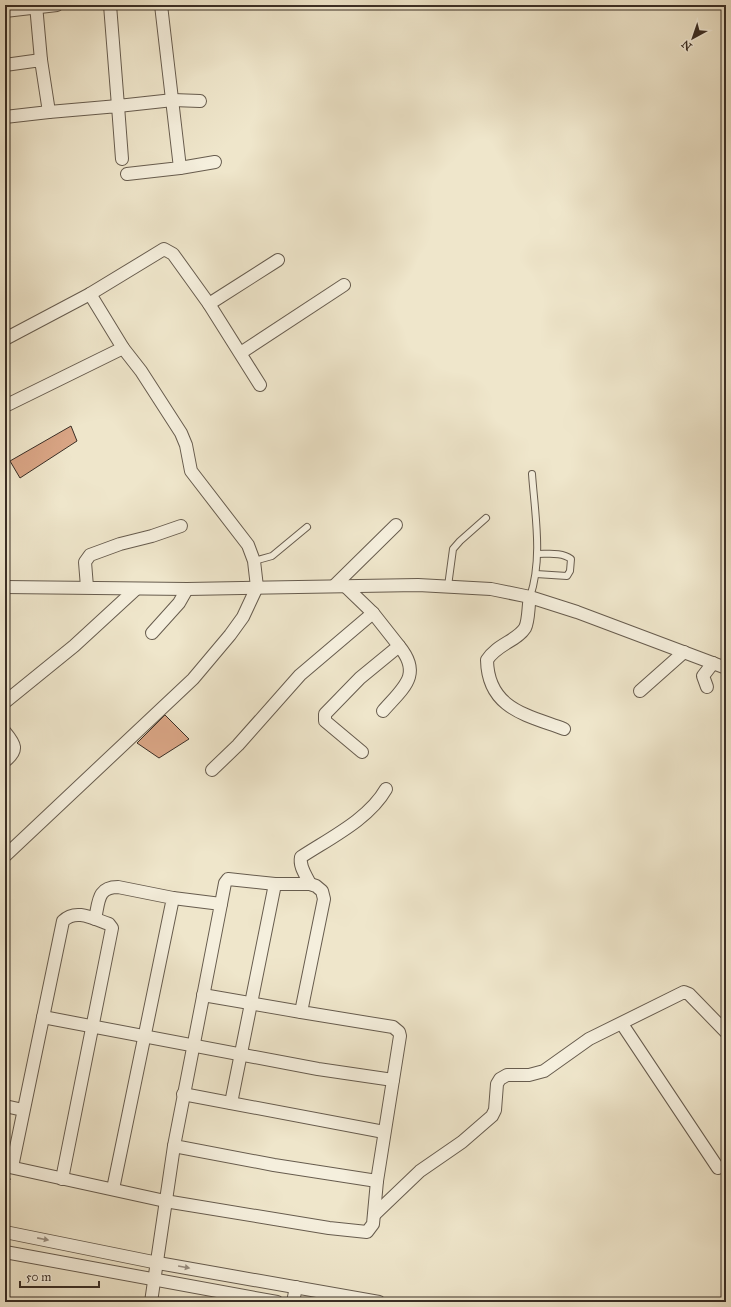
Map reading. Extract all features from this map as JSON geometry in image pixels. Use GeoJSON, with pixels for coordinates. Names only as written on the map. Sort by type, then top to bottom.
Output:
{"type":"FeatureCollection","features":[{"type":"Feature","properties":{"kind":"street"},"geometry":{"type":"LineString","coordinates":[[5,11],[36,6],[57,5]]}},
{"type":"Feature","properties":{"kind":"street"},"geometry":{"type":"LineString","coordinates":[[110,5],[122,159]]}},
{"type":"Feature","properties":{"kind":"street"},"geometry":{"type":"LineString","coordinates":[[161,5],[180,168]]}},
{"type":"Feature","properties":{"kind":"street"},"geometry":{"type":"LineString","coordinates":[[36,6],[48,112]]}},
{"type":"Feature","properties":{"kind":"street"},"geometry":{"type":"LineString","coordinates":[[5,65],[41,60]]}},
{"type":"Feature","properties":{"kind":"street"},"geometry":{"type":"LineString","coordinates":[[5,117],[173,100],[200,101]]}},
{"type":"Feature","properties":{"kind":"street"},"geometry":{"type":"LineString","coordinates":[[127,174],[180,168],[215,162]]}},
{"type":"Feature","properties":{"kind":"street"},"geometry":{"type":"LineString","coordinates":[[5,339],[90,294],[164,249],[173,254],[209,304],[242,352],[260,384]]}},
{"type":"Feature","properties":{"kind":"street"},"geometry":{"type":"LineString","coordinates":[[209,304],[278,260]]}},
{"type":"Feature","properties":{"kind":"street"},"geometry":{"type":"LineString","coordinates":[[242,352],[344,285]]}},
{"type":"Feature","properties":{"kind":"street"},"geometry":{"type":"LineString","coordinates":[[5,856],[193,679],[221,647],[243,617],[257,587],[254,561],[248,545],[191,471],[186,446],[181,433],[141,371],[123,348],[90,294]]}},
{"type":"Feature","properties":{"kind":"street"},"geometry":{"type":"LineString","coordinates":[[5,406],[123,348]]}},
{"type":"Feature","properties":{"kind":"street"},"geometry":{"type":"LineString","coordinates":[[340,586],[396,525]]}},
{"type":"Feature","properties":{"kind":"street"},"geometry":{"type":"LineString","coordinates":[[87,587],[85,562],[90,555],[120,544],[152,536],[181,526]]}},
{"type":"Feature","properties":{"kind":"street"},"geometry":{"type":"LineString","coordinates":[[5,586],[187,589],[340,586],[448,586],[491,589],[530,597],[577,612],[726,668]]}},
{"type":"Feature","properties":{"kind":"street"},"geometry":{"type":"LineString","coordinates":[[340,586],[373,613],[400,646],[410,662],[411,670],[407,682],[383,711]]}},
{"type":"Feature","properties":{"kind":"street"},"geometry":{"type":"LineString","coordinates":[[5,702],[69,650],[136,588]]}},
{"type":"Feature","properties":{"kind":"street"},"geometry":{"type":"LineString","coordinates":[[152,633],[179,603],[187,589]]}},
{"type":"Feature","properties":{"kind":"street"},"geometry":{"type":"LineString","coordinates":[[530,597],[525,628],[521,633],[498,648],[487,660],[490,682],[495,694],[516,710],[564,729]]}},
{"type":"Feature","properties":{"kind":"street"},"geometry":{"type":"LineString","coordinates":[[212,770],[251,731],[300,675],[373,613]]}},
{"type":"Feature","properties":{"kind":"street"},"geometry":{"type":"LineString","coordinates":[[362,752],[325,721],[325,714],[360,678],[400,646]]}},
{"type":"Feature","properties":{"kind":"street"},"geometry":{"type":"LineString","coordinates":[[640,691],[684,652]]}},
{"type":"Feature","properties":{"kind":"street"},"geometry":{"type":"LineString","coordinates":[[707,687],[703,676],[713,662]]}},
{"type":"Feature","properties":{"kind":"street"},"geometry":{"type":"LineString","coordinates":[[5,732],[14,744],[14,748],[11,756],[5,761]]}},
{"type":"Feature","properties":{"kind":"street"},"geometry":{"type":"LineString","coordinates":[[310,884],[302,869],[300,862],[301,857],[362,816],[377,802],[386,789]]}},
{"type":"Feature","properties":{"kind":"street"},"geometry":{"type":"LineString","coordinates":[[151,1302],[158,1263],[165,1201],[183,1094],[192,1045],[204,995],[225,883],[228,879],[275,884],[310,884],[316,886],[322,892],[324,899],[301,1012]]}},
{"type":"Feature","properties":{"kind":"street"},"geometry":{"type":"LineString","coordinates":[[231,1103],[242,1055],[275,884]]}},
{"type":"Feature","properties":{"kind":"street"},"geometry":{"type":"LineString","coordinates":[[95,920],[101,895],[104,890],[109,887],[118,887],[173,898],[221,904]]}},
{"type":"Feature","properties":{"kind":"street"},"geometry":{"type":"LineString","coordinates":[[113,1189],[173,898]]}},
{"type":"Feature","properties":{"kind":"street"},"geometry":{"type":"LineString","coordinates":[[62,1179],[112,928],[110,924],[78,914],[69,915],[63,921],[23,1110],[8,1167],[62,1179],[113,1189],[165,1201],[360,1232],[367,1232],[370,1230],[374,1216],[377,1181],[400,1036],[399,1032],[394,1028],[204,995]]}},
{"type":"Feature","properties":{"kind":"street"},"geometry":{"type":"LineString","coordinates":[[374,1216],[420,1172],[462,1142],[492,1116],[496,1110],[497,1084],[500,1079],[507,1075],[529,1075],[544,1072],[589,1039],[684,992],[689,994],[726,1032]]}},
{"type":"Feature","properties":{"kind":"street"},"geometry":{"type":"LineString","coordinates":[[43,1017],[242,1055],[392,1080]]}},
{"type":"Feature","properties":{"kind":"street"},"geometry":{"type":"LineString","coordinates":[[622,1024],[718,1168]]}},
{"type":"Feature","properties":{"kind":"street"},"geometry":{"type":"LineString","coordinates":[[183,1094],[384,1132]]}},
{"type":"Feature","properties":{"kind":"street"},"geometry":{"type":"LineString","coordinates":[[5,1106],[23,1110]]}},
{"type":"Feature","properties":{"kind":"street"},"geometry":{"type":"LineString","coordinates":[[174,1146],[274,1165],[377,1181]]}},
{"type":"Feature","properties":{"kind":"street"},"geometry":{"type":"LineString","coordinates":[[5,1232],[158,1263],[379,1302]]}},
{"type":"Feature","properties":{"kind":"street"},"geometry":{"type":"LineString","coordinates":[[5,1252],[277,1302]]}},
{"type":"Feature","properties":{"kind":"street"},"geometry":{"type":"LineString","coordinates":[[294,1302],[296,1287]]}},
{"type":"Feature","properties":{"kind":"lane"},"geometry":{"type":"LineString","coordinates":[[530,597],[536,574],[538,554],[532,474]]}},
{"type":"Feature","properties":{"kind":"lane"},"geometry":{"type":"LineString","coordinates":[[448,586],[453,549],[486,518]]}},
{"type":"Feature","properties":{"kind":"lane"},"geometry":{"type":"LineString","coordinates":[[254,561],[272,556],[307,527]]}},
{"type":"Feature","properties":{"kind":"lane"},"geometry":{"type":"LineString","coordinates":[[536,574],[562,577],[567,576],[570,571],[571,559],[568,557],[563,555],[538,554]]}},
{"type":"Feature","properties":{"kind":"path"},"geometry":{"type":"LineString","coordinates":[[5,1200],[8,1167]]}},
{"type":"Feature","properties":{"kind":"building"},"geometry":{"type":"Polygon","coordinates":[[[71,426],[77,441],[20,478],[10,461],[71,426]]]}},
{"type":"Feature","properties":{"kind":"building"},"geometry":{"type":"Polygon","coordinates":[[[165,715],[189,739],[159,758],[137,743],[165,715]]]}}]}
